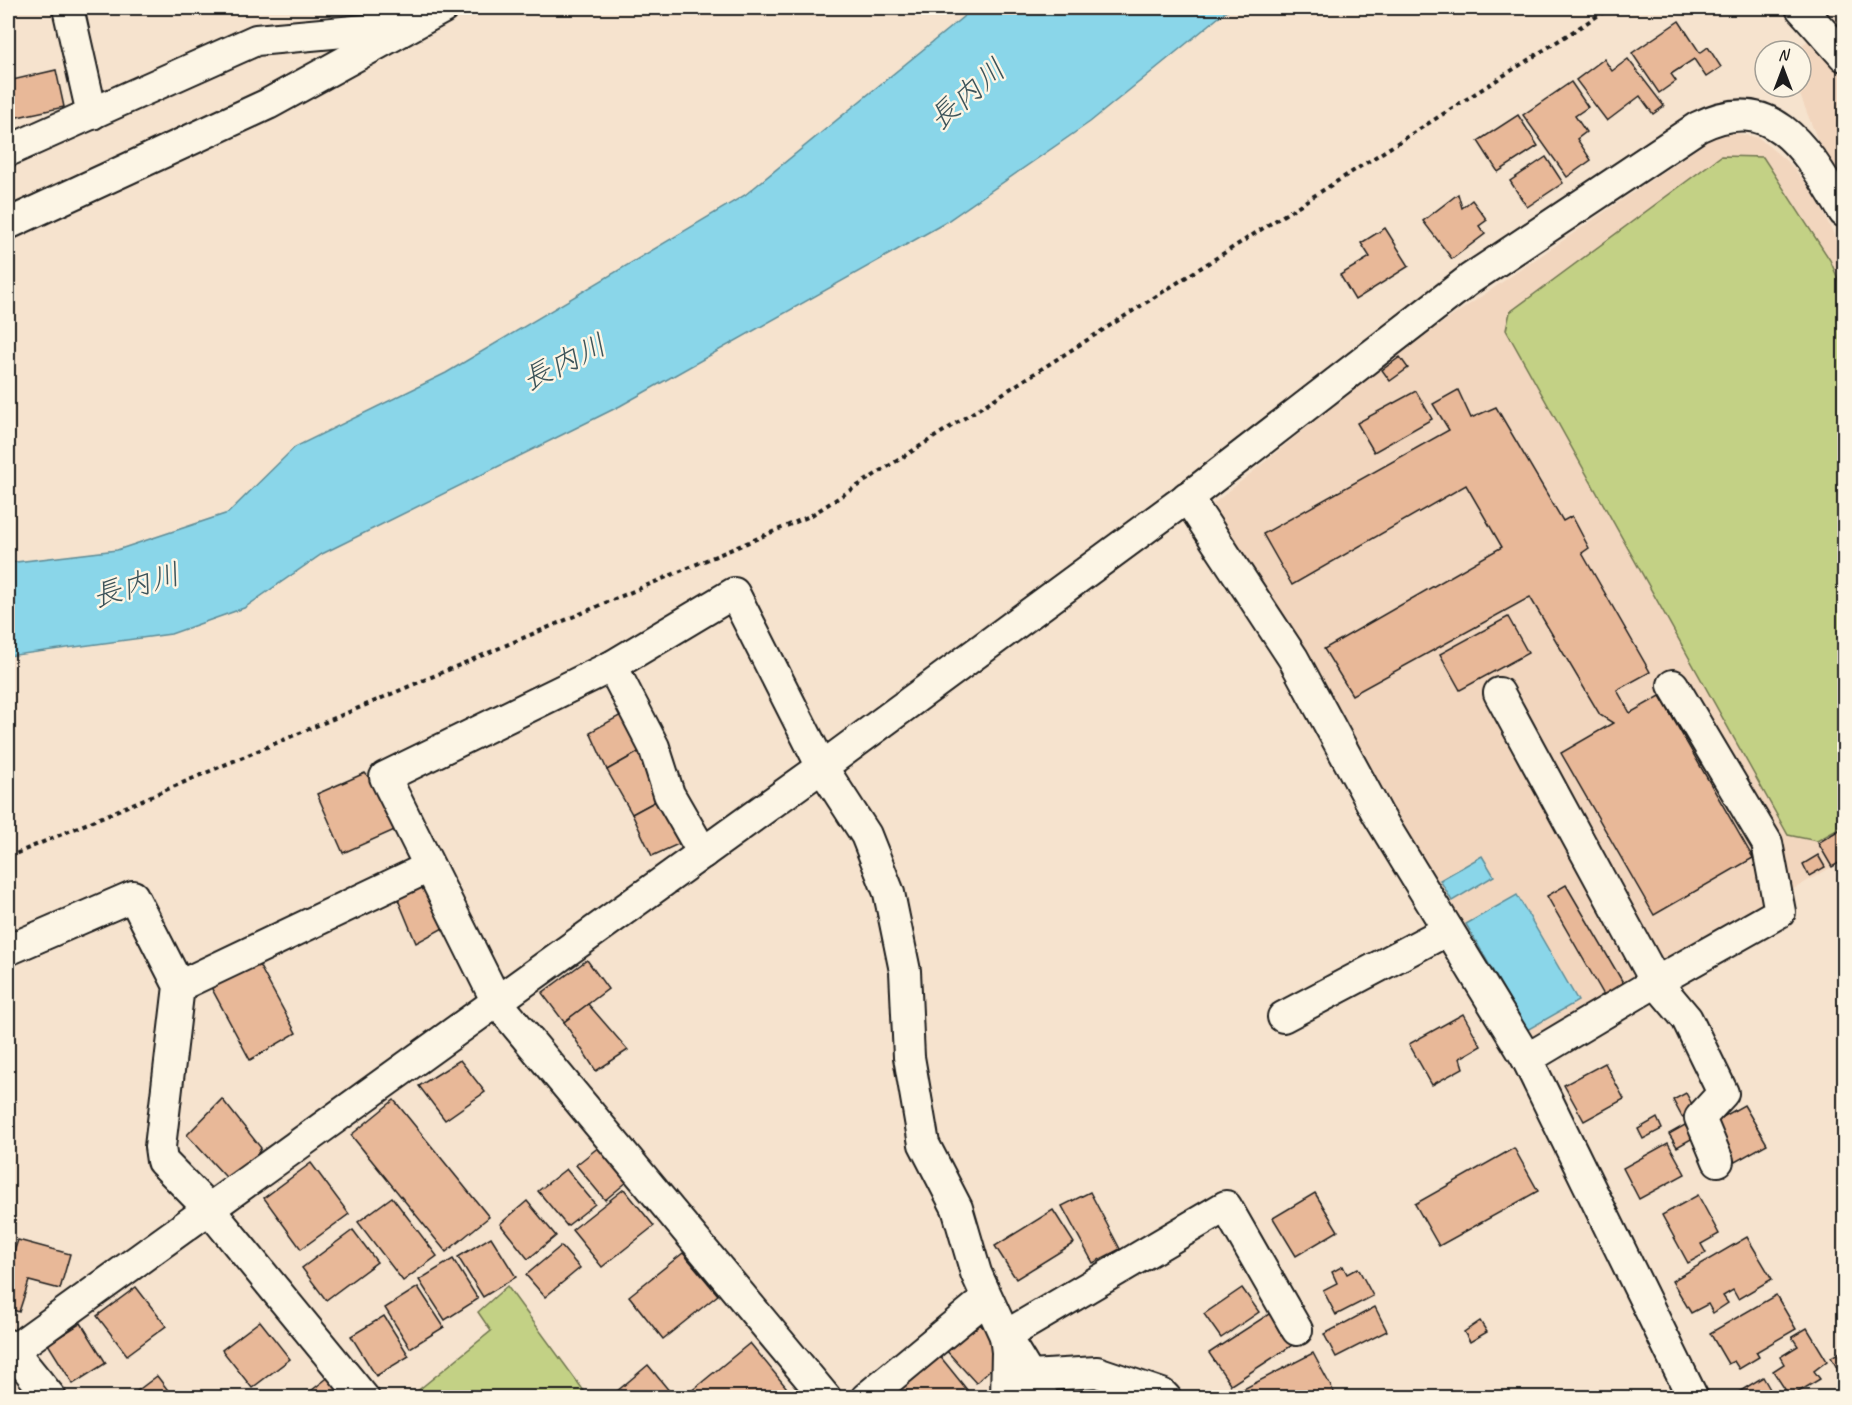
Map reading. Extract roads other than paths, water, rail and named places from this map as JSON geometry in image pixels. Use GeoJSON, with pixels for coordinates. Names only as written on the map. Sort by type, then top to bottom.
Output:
{"type":"FeatureCollection","features":[{"type":"Feature","properties":{"kind":"street"},"geometry":{"type":"LineString","coordinates":[[68,8],[92,114]]}},
{"type":"Feature","properties":{"kind":"street"},"geometry":{"type":"LineString","coordinates":[[8,224],[268,104],[443,8]]}},
{"type":"Feature","properties":{"kind":"street"},"geometry":{"type":"LineString","coordinates":[[1801,8],[1845,56]]}},
{"type":"Feature","properties":{"kind":"street"},"geometry":{"type":"LineString","coordinates":[[8,151],[256,40],[410,26]]}},
{"type":"Feature","properties":{"kind":"street"},"geometry":{"type":"LineString","coordinates":[[51,1398],[9,1350],[209,1209],[822,767],[1187,497],[1470,279],[1698,127],[1717,117],[1738,114],[1759,116],[1779,126],[1810,157],[1845,212]]}},
{"type":"Feature","properties":{"kind":"street"},"geometry":{"type":"LineString","coordinates":[[1187,497],[1293,658],[1378,815],[1527,1059],[1693,1398]]}},
{"type":"Feature","properties":{"kind":"street"},"geometry":{"type":"LineString","coordinates":[[826,1398],[497,1002],[384,777],[612,666],[734,593],[822,767],[866,835],[889,893],[905,971],[909,1057],[924,1143],[957,1208],[976,1273],[1005,1336],[1037,1387],[1097,1372],[1162,1394],[1166,1398]]}},
{"type":"Feature","properties":{"kind":"street"},"geometry":{"type":"LineString","coordinates":[[612,666],[654,747],[669,794],[703,853]]}},
{"type":"Feature","properties":{"kind":"street"},"geometry":{"type":"LineString","coordinates":[[1527,1059],[1780,912],[1767,843],[1673,685]]}},
{"type":"Feature","properties":{"kind":"street"},"geometry":{"type":"LineString","coordinates":[[1499,693],[1656,982],[1688,1019],[1723,1094],[1700,1118],[1718,1161]]}},
{"type":"Feature","properties":{"kind":"street"},"geometry":{"type":"LineString","coordinates":[[179,986],[429,867]]}},
{"type":"Feature","properties":{"kind":"street"},"geometry":{"type":"LineString","coordinates":[[8,950],[133,896],[179,986],[162,1161],[209,1209],[364,1398]]}},
{"type":"Feature","properties":{"kind":"street"},"geometry":{"type":"LineString","coordinates":[[1283,1017],[1448,930]]}},
{"type":"Feature","properties":{"kind":"street"},"geometry":{"type":"LineString","coordinates":[[1005,1336],[1226,1206],[1297,1330]]}},
{"type":"Feature","properties":{"kind":"street"},"geometry":{"type":"LineString","coordinates":[[866,1398],[987,1298]]}},
{"type":"Feature","properties":{"kind":"street"},"geometry":{"type":"LineString","coordinates":[[1005,1336],[1008,1352],[1006,1398]]}},
{"type":"Feature","properties":{"kind":"water","name":"長内川"},"geometry":{"type":"Polygon","coordinates":[[[974,8],[1230,8],[1090,122],[943,224],[620,406],[322,554],[244,608],[171,634],[8,656],[8,563],[117,550],[228,513],[295,447],[446,373],[745,195],[974,8]]]}},
{"type":"Feature","properties":{"kind":"water"},"geometry":{"type":"Polygon","coordinates":[[[1482,856],[1494,876],[1452,901],[1440,880],[1482,856]]]}},
{"type":"Feature","properties":{"kind":"water"},"geometry":{"type":"Polygon","coordinates":[[[1517,895],[1578,1001],[1527,1030],[1466,924],[1517,895]]]}}]}
